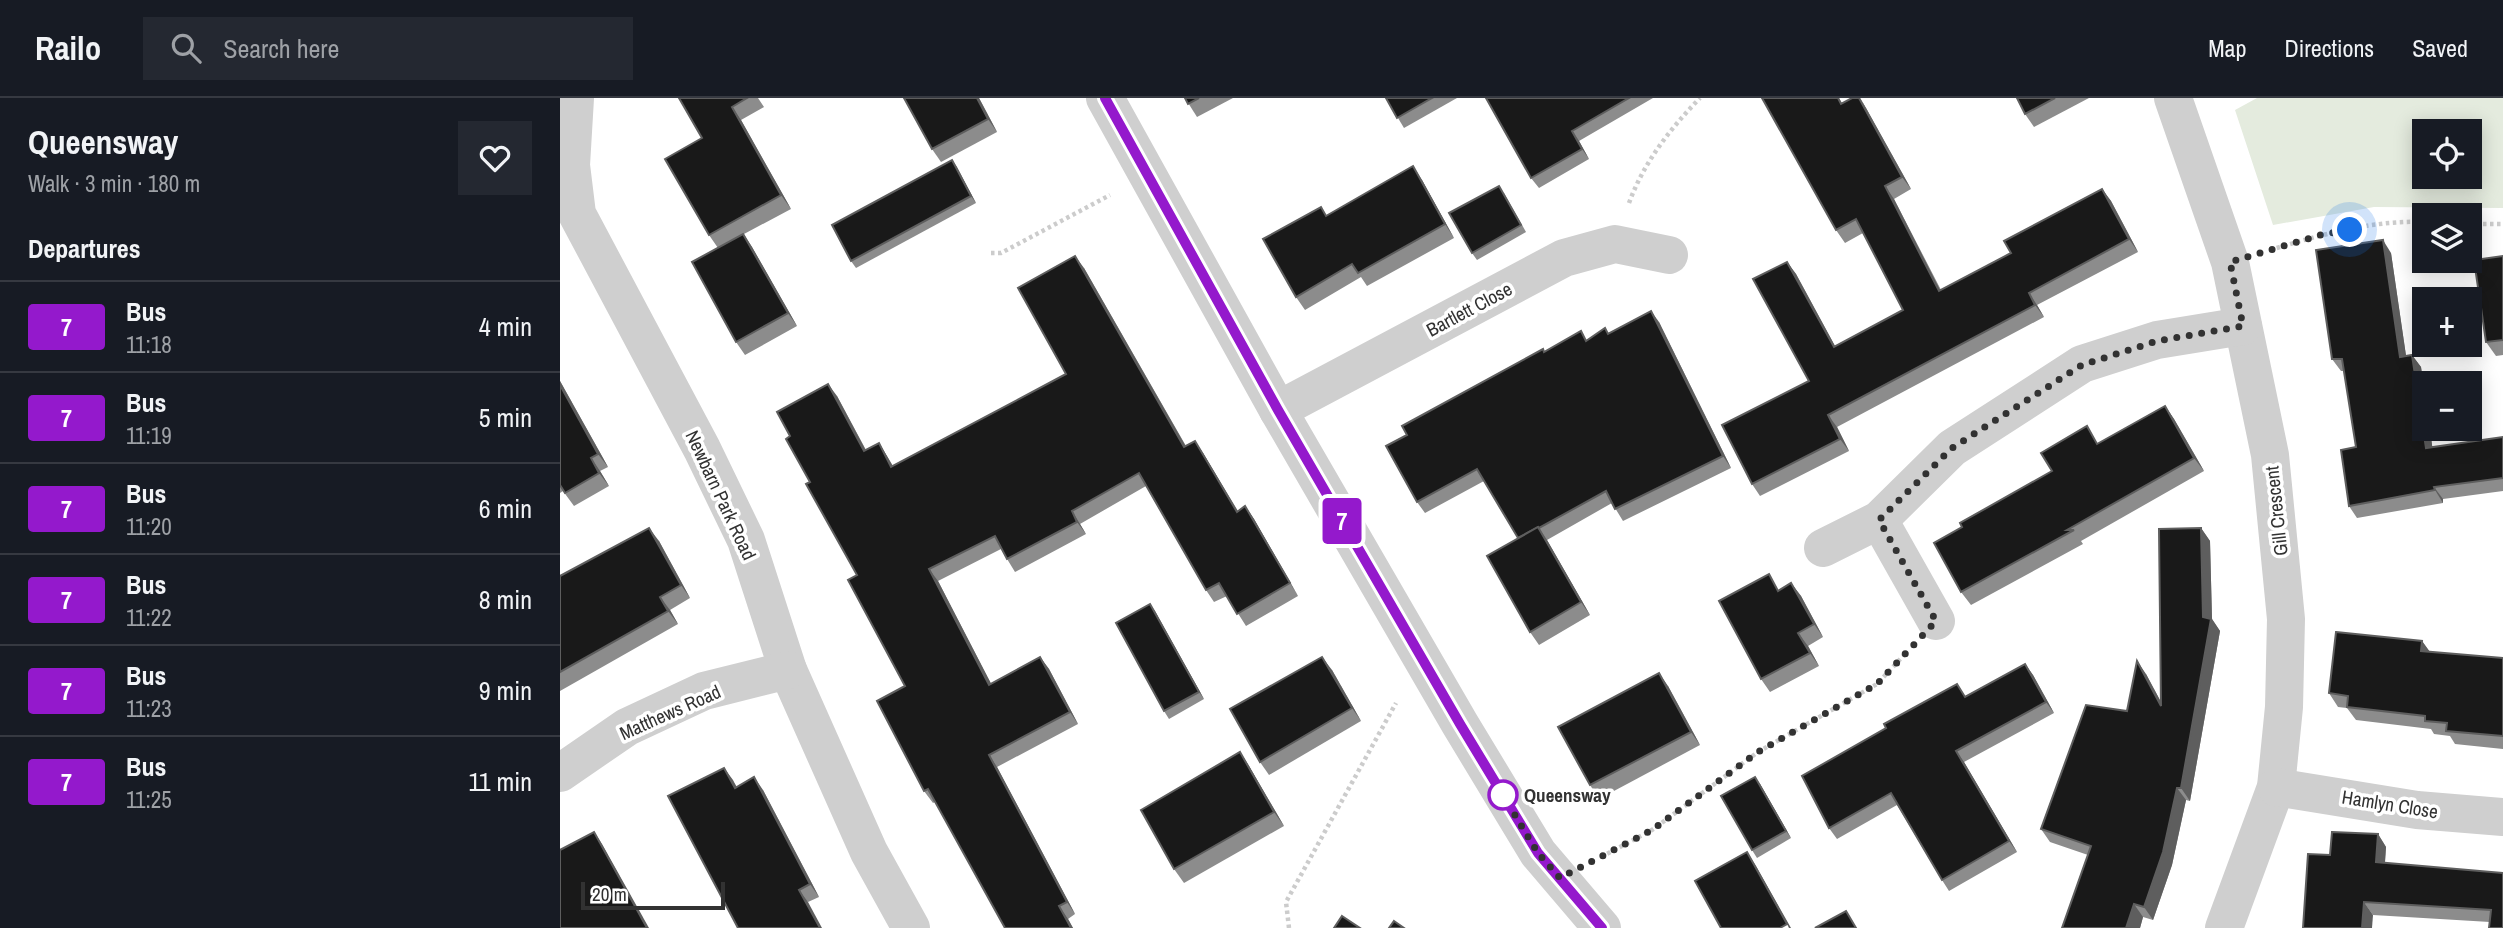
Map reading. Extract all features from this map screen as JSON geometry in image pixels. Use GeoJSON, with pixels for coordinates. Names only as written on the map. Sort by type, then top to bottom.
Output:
{"type":"FeatureCollection","features":[{"type":"Feature","properties":{"kind":"street","name":"Newbarn Park Road"},"geometry":{"type":"LineString","coordinates":[[575,98],[571,164],[577,214],[702,449],[746,540],[788,670],[869,852],[911,928]]}},
{"type":"Feature","properties":{"kind":"street"},"geometry":{"type":"LineString","coordinates":[[1105,98],[1278,410],[1433,678],[1538,853],[1602,928]]}},
{"type":"Feature","properties":{"kind":"street","name":"Gill Crescent"},"geometry":{"type":"LineString","coordinates":[[2173,98],[2230,262],[2270,455],[2287,619],[2284,707],[2276,787],[2224,928]]}},
{"type":"Feature","properties":{"kind":"street","name":"Bartlett Close"},"geometry":{"type":"LineString","coordinates":[[1278,410],[1564,258],[1615,244],[1669,255]]}},
{"type":"Feature","properties":{"kind":"street"},"geometry":{"type":"LineString","coordinates":[[1823,548],[1879,520],[1952,448],[2082,365],[2157,341],[2243,326]]}},
{"type":"Feature","properties":{"kind":"street"},"geometry":{"type":"LineString","coordinates":[[1879,520],[1936,621]]}},
{"type":"Feature","properties":{"kind":"street","name":"Matthews Road"},"geometry":{"type":"LineString","coordinates":[[560,773],[627,727],[704,691],[788,670]]}},
{"type":"Feature","properties":{"kind":"street","name":"Hamlyn Close"},"geometry":{"type":"LineString","coordinates":[[2276,787],[2417,810],[2503,817]]}},
{"type":"Feature","properties":{"kind":"path"},"geometry":{"type":"LineString","coordinates":[[1615,244],[1640,174],[1677,122],[1700,98]]}},
{"type":"Feature","properties":{"kind":"path"},"geometry":{"type":"LineString","coordinates":[[991,253],[1001,253],[1147,175]]}},
{"type":"Feature","properties":{"kind":"path"},"geometry":{"type":"LineString","coordinates":[[2230,262],[2324,234],[2412,221]]}},
{"type":"Feature","properties":{"kind":"path"},"geometry":{"type":"LineString","coordinates":[[2482,223],[2503,224]]}},
{"type":"Feature","properties":{"kind":"path"},"geometry":{"type":"LineString","coordinates":[[1560,878],[1652,830],[1758,752],[1877,684],[1936,621]]}},
{"type":"Feature","properties":{"kind":"path"},"geometry":{"type":"LineString","coordinates":[[1289,928],[1286,902],[1401,695],[1433,678]]}},
{"type":"Feature","properties":{"kind":"shaded area"},"geometry":{"type":"Polygon","coordinates":[[[2257,98],[2503,98],[2503,208],[2482,208],[2482,203],[2412,203],[2412,207],[2374,207],[2273,225],[2235,110],[2257,98]]]}},
{"type":"Feature","properties":{"kind":"building"},"geometry":{"type":"Polygon","coordinates":[[[679,98],[747,98],[732,107],[781,195],[709,235],[665,159],[702,138],[679,98]]]}},
{"type":"Feature","properties":{"kind":"building"},"geometry":{"type":"Polygon","coordinates":[[[904,98],[977,98],[988,119],[932,149],[904,98]]]}},
{"type":"Feature","properties":{"kind":"building"},"geometry":{"type":"Polygon","coordinates":[[[1185,98],[1199,98],[1188,104],[1185,98]]]}},
{"type":"Feature","properties":{"kind":"building"},"geometry":{"type":"Polygon","coordinates":[[[1386,98],[1432,98],[1397,118],[1386,98]]]}},
{"type":"Feature","properties":{"kind":"building"},"geometry":{"type":"Polygon","coordinates":[[[1486,98],[1629,98],[1572,131],[1582,149],[1531,178],[1486,98]]]}},
{"type":"Feature","properties":{"kind":"building"},"geometry":{"type":"Polygon","coordinates":[[[1762,98],[1838,98],[1841,104],[1852,98],[1859,98],[1902,177],[1885,186],[1939,291],[2011,253],[2004,241],[2102,189],[2129,239],[2029,293],[2035,305],[1828,415],[1840,439],[1752,484],[1722,425],[1809,381],[1753,279],[1787,262],[1834,347],[1903,310],[1856,219],[1836,230],[1762,98]]]}},
{"type":"Feature","properties":{"kind":"building"},"geometry":{"type":"Polygon","coordinates":[[[2017,98],[2055,98],[2025,114],[2017,98]]]}},
{"type":"Feature","properties":{"kind":"building"},"geometry":{"type":"Polygon","coordinates":[[[952,160],[971,196],[851,261],[832,225],[952,160]]]}},
{"type":"Feature","properties":{"kind":"building"},"geometry":{"type":"Polygon","coordinates":[[[1413,166],[1445,224],[1358,273],[1352,264],[1296,297],[1263,239],[1321,207],[1326,216],[1413,166]]]}},
{"type":"Feature","properties":{"kind":"building"},"geometry":{"type":"Polygon","coordinates":[[[1499,186],[1521,225],[1472,253],[1449,213],[1499,186]]]}},
{"type":"Feature","properties":{"kind":"building"},"geometry":{"type":"Polygon","coordinates":[[[743,234],[788,313],[736,342],[692,262],[743,234]]]}},
{"type":"Feature","properties":{"kind":"building"},"geometry":{"type":"Polygon","coordinates":[[[2383,240],[2400,357],[2412,355],[2414,371],[2412,371],[2412,441],[2425,441],[2426,448],[2503,437],[2503,478],[2434,487],[2435,490],[2349,506],[2341,450],[2356,447],[2342,359],[2332,359],[2316,250],[2383,240]]]}},
{"type":"Feature","properties":{"kind":"building"},"geometry":{"type":"Polygon","coordinates":[[[1075,256],[1184,447],[1195,441],[1237,512],[1245,506],[1290,583],[1237,614],[1219,583],[1206,590],[1139,473],[1072,511],[1077,522],[1007,559],[995,536],[929,569],[989,685],[1040,657],[1070,712],[989,755],[1067,902],[1059,906],[1071,928],[1005,928],[928,789],[924,791],[877,701],[905,686],[848,580],[857,575],[806,484],[810,482],[786,439],[790,436],[777,412],[828,384],[864,451],[879,443],[891,467],[1066,374],[1018,288],[1075,256]]]}},
{"type":"Feature","properties":{"kind":"building"},"geometry":{"type":"Polygon","coordinates":[[[2503,256],[2503,340],[2486,342],[2482,287],[2478,287],[2476,273],[2482,273],[2482,259],[2503,256]]]}},
{"type":"Feature","properties":{"kind":"building"},"geometry":{"type":"Polygon","coordinates":[[[1651,311],[1723,456],[1615,509],[1606,491],[1518,538],[1477,469],[1417,502],[1386,446],[1407,435],[1402,426],[1581,331],[1586,341],[1605,328],[1608,334],[1651,311]]]}},
{"type":"Feature","properties":{"kind":"building"},"geometry":{"type":"Polygon","coordinates":[[[560,385],[598,454],[591,458],[599,473],[565,493],[560,485],[560,385]]]}},
{"type":"Feature","properties":{"kind":"building"},"geometry":{"type":"Polygon","coordinates":[[[2165,406],[2194,458],[2067,530],[2074,530],[1961,592],[1934,543],[1962,527],[1960,523],[2052,471],[2041,453],[2087,426],[2097,444],[2165,406]]]}},
{"type":"Feature","properties":{"kind":"building"},"geometry":{"type":"Polygon","coordinates":[[[1538,527],[1581,602],[1530,632],[1487,556],[1538,527]]]}},
{"type":"Feature","properties":{"kind":"building"},"geometry":{"type":"Polygon","coordinates":[[[649,528],[681,585],[660,597],[668,611],[560,672],[560,576],[649,528]]]}},
{"type":"Feature","properties":{"kind":"building"},"geometry":{"type":"Polygon","coordinates":[[[2201,528],[2203,617],[2211,619],[2181,788],[2177,788],[2163,852],[2144,907],[2134,904],[2126,928],[2062,928],[2091,846],[2041,829],[2086,705],[2127,711],[2137,661],[2161,706],[2159,529],[2201,528]]]}},
{"type":"Feature","properties":{"kind":"building"},"geometry":{"type":"Polygon","coordinates":[[[1769,574],[1778,591],[1791,583],[1814,624],[1798,633],[1810,653],[1761,679],[1719,601],[1769,574]]]}},
{"type":"Feature","properties":{"kind":"building"},"geometry":{"type":"Polygon","coordinates":[[[1150,604],[1199,692],[1164,711],[1116,623],[1150,604]]]}},
{"type":"Feature","properties":{"kind":"building"},"geometry":{"type":"Polygon","coordinates":[[[2336,632],[2422,641],[2421,651],[2503,658],[2503,736],[2446,731],[2447,723],[2425,721],[2425,716],[2347,707],[2348,696],[2329,693],[2336,632]]]}},
{"type":"Feature","properties":{"kind":"building"},"geometry":{"type":"Polygon","coordinates":[[[1322,657],[1352,708],[1260,762],[1230,709],[1322,657]]]}},
{"type":"Feature","properties":{"kind":"building"},"geometry":{"type":"Polygon","coordinates":[[[2025,664],[2046,702],[1956,751],[2009,841],[1942,880],[1891,793],[1829,828],[1802,776],[1886,728],[1884,724],[1957,684],[1965,697],[2025,664]]]}},
{"type":"Feature","properties":{"kind":"building"},"geometry":{"type":"Polygon","coordinates":[[[1659,673],[1691,732],[1590,785],[1558,727],[1659,673]]]}},
{"type":"Feature","properties":{"kind":"building"},"geometry":{"type":"Polygon","coordinates":[[[1240,752],[1274,812],[1174,869],[1141,810],[1240,752]]]}},
{"type":"Feature","properties":{"kind":"building"},"geometry":{"type":"Polygon","coordinates":[[[724,768],[735,788],[754,777],[810,884],[799,890],[820,928],[738,928],[668,796],[724,768]]]}},
{"type":"Feature","properties":{"kind":"building"},"geometry":{"type":"Polygon","coordinates":[[[1755,777],[1786,831],[1752,850],[1721,796],[1755,777]]]}},
{"type":"Feature","properties":{"kind":"building"},"geometry":{"type":"Polygon","coordinates":[[[594,832],[647,928],[560,928],[560,850],[594,832]]]}},
{"type":"Feature","properties":{"kind":"building"},"geometry":{"type":"Polygon","coordinates":[[[2332,832],[2378,834],[2376,862],[2503,873],[2503,928],[2489,928],[2491,910],[2364,902],[2362,928],[2303,928],[2308,854],[2330,855],[2332,832]]]}},
{"type":"Feature","properties":{"kind":"building"},"geometry":{"type":"Polygon","coordinates":[[[1747,852],[1787,924],[1780,928],[1721,928],[1695,881],[1747,852]]]}},
{"type":"Feature","properties":{"kind":"building"},"geometry":{"type":"Polygon","coordinates":[[[1846,911],[1856,928],[1815,928],[1846,911]]]}},
{"type":"Feature","properties":{"kind":"building"},"geometry":{"type":"Polygon","coordinates":[[[1342,916],[1360,928],[1334,928],[1342,916]]]}},
{"type":"Feature","properties":{"kind":"building"},"geometry":{"type":"Polygon","coordinates":[[[1394,921],[1404,928],[1389,928],[1394,921]]]}},
{"type":"Feature","properties":{"kind":"bus line","name":"7"},"geometry":{"type":"LineString","coordinates":[[1105,98],[1278,410],[1460,724],[1538,853],[1602,928]]}},
{"type":"Feature","properties":{"kind":"place","name":"Queensway"},"geometry":{"type":"Point","coordinates":[1503,795]}},
{"type":"Feature","properties":{"kind":"route"},"geometry":{"type":"LineString","coordinates":[[1503,795],[1499,789],[1538,853],[1560,878],[1652,830],[1758,752],[1877,684],[1936,621],[1879,520],[1913,484],[1952,448],[2082,365],[2157,341],[2243,326],[2230,262],[2324,234],[2350,230]]}}]}
